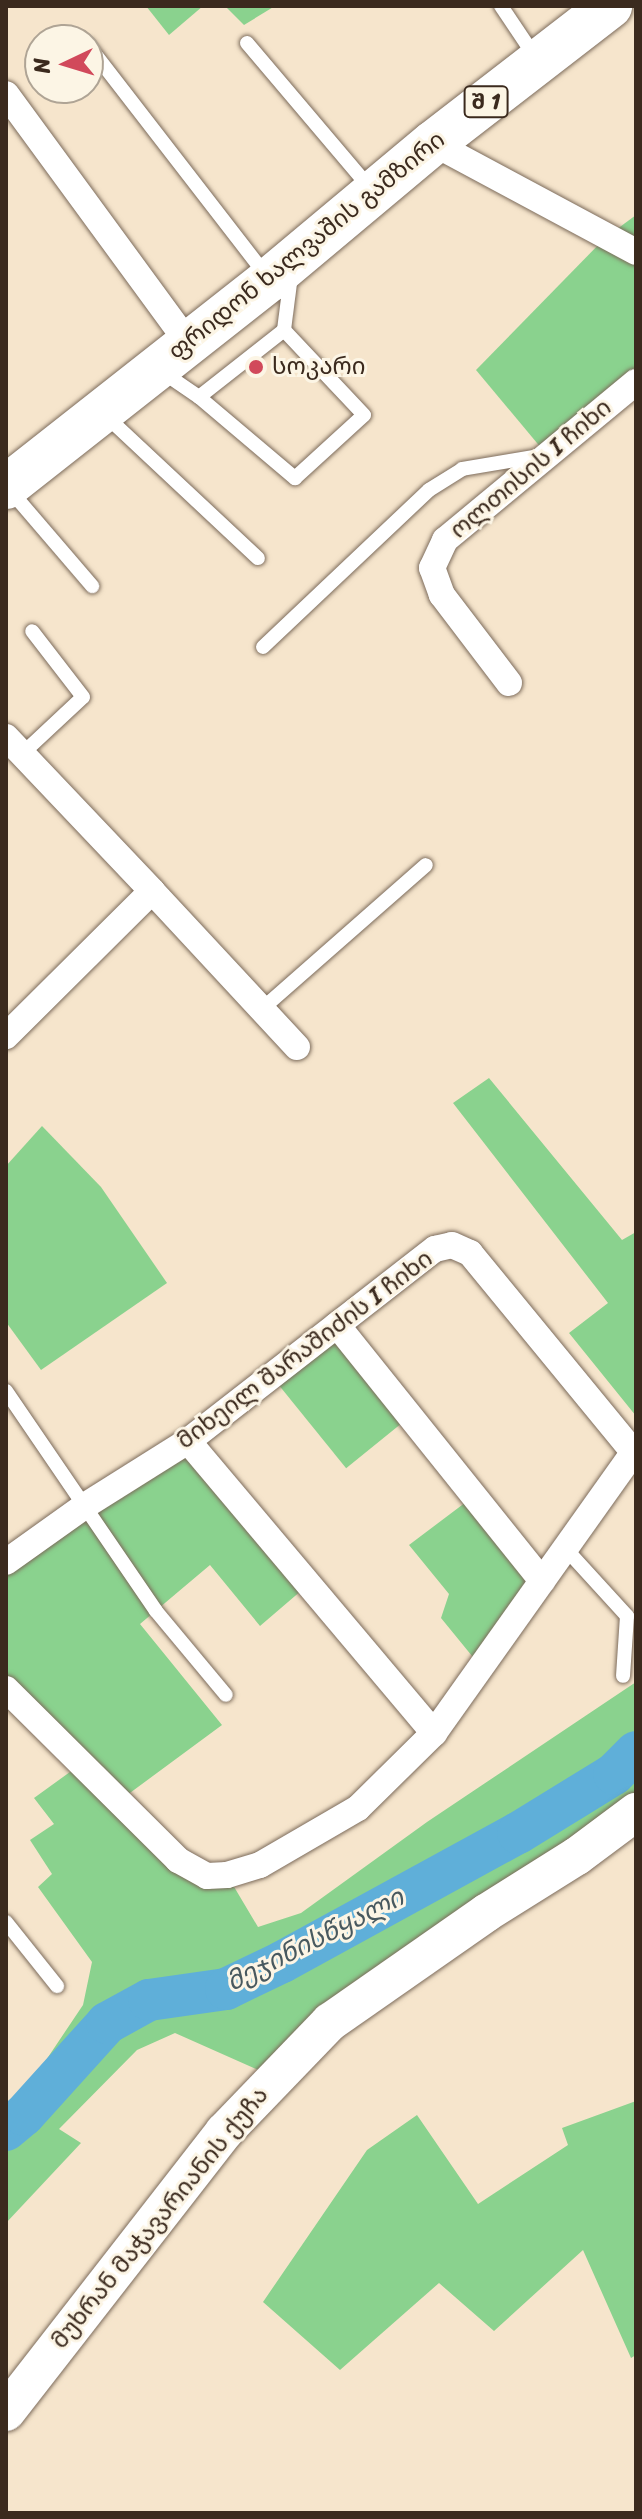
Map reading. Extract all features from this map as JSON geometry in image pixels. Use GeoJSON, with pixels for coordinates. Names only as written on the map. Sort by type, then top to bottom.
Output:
{"type":"FeatureCollection","features":[{"type":"Feature","properties":{"kind":"highway","name":"ფრიდონ ხალვაშის გამზირი"},"geometry":{"type":"LineString","coordinates":[[7,487],[103,414],[433,143],[610,6]]}},
{"type":"Feature","properties":{"kind":"street"},"geometry":{"type":"LineString","coordinates":[[6,94],[173,356]]}},
{"type":"Feature","properties":{"kind":"street"},"geometry":{"type":"LineString","coordinates":[[433,143],[636,252]]}},
{"type":"Feature","properties":{"kind":"street","name":"ოლთისის I ჩიხი"},"geometry":{"type":"LineString","coordinates":[[509,683],[442,595],[432,568],[445,540],[636,382]]}},
{"type":"Feature","properties":{"kind":"street"},"geometry":{"type":"LineString","coordinates":[[14,746],[297,1047]]}},
{"type":"Feature","properties":{"kind":"street"},"geometry":{"type":"LineString","coordinates":[[6,1036],[152,891]]}},
{"type":"Feature","properties":{"kind":"street","name":"მიხეილ შარაშიძის I ჩიხი"},"geometry":{"type":"LineString","coordinates":[[6,1562],[86,1505],[188,1441],[435,1249],[452,1245],[470,1253],[635,1453]]}},
{"type":"Feature","properties":{"kind":"street"},"geometry":{"type":"LineString","coordinates":[[337,1325],[542,1581]]}},
{"type":"Feature","properties":{"kind":"street"},"geometry":{"type":"LineString","coordinates":[[188,1441],[434,1733]]}},
{"type":"Feature","properties":{"kind":"street"},"geometry":{"type":"LineString","coordinates":[[6,1689],[178,1860],[207,1876],[227,1875],[260,1865],[358,1808],[434,1733],[635,1453]]}},
{"type":"Feature","properties":{"kind":"street","name":"მუხრან მაჭავარიანის ქუჩა"},"geometry":{"type":"LineString","coordinates":[[6,2412],[224,2132],[330,2022],[486,1913],[577,1856],[636,1812]]}},
{"type":"Feature","properties":{"kind":"lane"},"geometry":{"type":"LineString","coordinates":[[501,6],[538,62]]}},
{"type":"Feature","properties":{"kind":"lane"},"geometry":{"type":"LineString","coordinates":[[247,43],[374,192]]}},
{"type":"Feature","properties":{"kind":"lane"},"geometry":{"type":"LineString","coordinates":[[104,64],[281,270],[284,330],[364,415],[295,478],[199,397],[173,356]]}},
{"type":"Feature","properties":{"kind":"lane"},"geometry":{"type":"LineString","coordinates":[[199,397],[284,330]]}},
{"type":"Feature","properties":{"kind":"lane"},"geometry":{"type":"LineString","coordinates":[[103,414],[258,558]]}},
{"type":"Feature","properties":{"kind":"lane"},"geometry":{"type":"LineString","coordinates":[[263,647],[429,490],[462,469],[547,455]]}},
{"type":"Feature","properties":{"kind":"lane"},"geometry":{"type":"LineString","coordinates":[[7,487],[92,586]]}},
{"type":"Feature","properties":{"kind":"lane"},"geometry":{"type":"LineString","coordinates":[[14,746],[83,697],[32,631]]}},
{"type":"Feature","properties":{"kind":"lane"},"geometry":{"type":"LineString","coordinates":[[262,1009],[426,865]]}},
{"type":"Feature","properties":{"kind":"lane"},"geometry":{"type":"LineString","coordinates":[[6,1391],[156,1611],[226,1695]]}},
{"type":"Feature","properties":{"kind":"lane"},"geometry":{"type":"LineString","coordinates":[[565,1548],[627,1616],[623,1676]]}},
{"type":"Feature","properties":{"kind":"lane"},"geometry":{"type":"LineString","coordinates":[[6,1922],[57,1986]]}},
{"type":"Feature","properties":{"kind":"green space"},"geometry":{"type":"Polygon","coordinates":[[[146,6],[203,6],[169,35],[146,6]]]}},
{"type":"Feature","properties":{"kind":"green space"},"geometry":{"type":"Polygon","coordinates":[[[225,6],[275,6],[244,25],[225,6]]]}},
{"type":"Feature","properties":{"kind":"green space"},"geometry":{"type":"Polygon","coordinates":[[[636,215],[636,382],[547,455],[476,370],[605,238],[636,215]]]}},
{"type":"Feature","properties":{"kind":"green space"},"geometry":{"type":"Polygon","coordinates":[[[489,1078],[622,1240],[636,1232],[636,1416],[569,1333],[608,1303],[453,1103],[489,1078]]]}},
{"type":"Feature","properties":{"kind":"green space"},"geometry":{"type":"Polygon","coordinates":[[[42,1126],[101,1187],[167,1283],[41,1370],[6,1322],[6,1166],[42,1126]]]}},
{"type":"Feature","properties":{"kind":"green space"},"geometry":{"type":"Polygon","coordinates":[[[337,1325],[411,1416],[346,1468],[272,1377],[337,1325]]]}},
{"type":"Feature","properties":{"kind":"green space"},"geometry":{"type":"Polygon","coordinates":[[[188,1441],[309,1584],[260,1626],[210,1565],[140,1624],[222,1725],[119,1801],[178,1860],[227,1875],[258,1927],[301,1913],[427,1822],[636,1682],[636,1812],[274,2077],[175,2033],[137,2050],[59,2129],[81,2143],[6,2223],[6,2108],[24,2093],[83,2005],[92,1962],[38,1887],[52,1874],[30,1840],[54,1824],[34,1798],[81,1764],[6,1689],[6,1562],[188,1441]]]}},
{"type":"Feature","properties":{"kind":"green space"},"geometry":{"type":"Polygon","coordinates":[[[474,1496],[542,1581],[481,1667],[441,1618],[449,1594],[409,1545],[474,1496]]]}},
{"type":"Feature","properties":{"kind":"green space"},"geometry":{"type":"Polygon","coordinates":[[[636,2101],[636,2355],[631,2358],[583,2250],[494,2331],[439,2283],[340,2370],[263,2302],[367,2150],[417,2115],[478,2204],[568,2145],[562,2128],[636,2101]]]}},
{"type":"Feature","properties":{"kind":"waterway","name":"მეჯინისწყალი"},"geometry":{"type":"LineString","coordinates":[[6,2130],[24,2115],[107,2023],[149,2000],[226,1989],[282,1962],[518,1833],[614,1774],[636,1752]]}},
{"type":"Feature","properties":{"kind":"place","name":"სოკარი"},"geometry":{"type":"Point","coordinates":[256,367]}}]}
